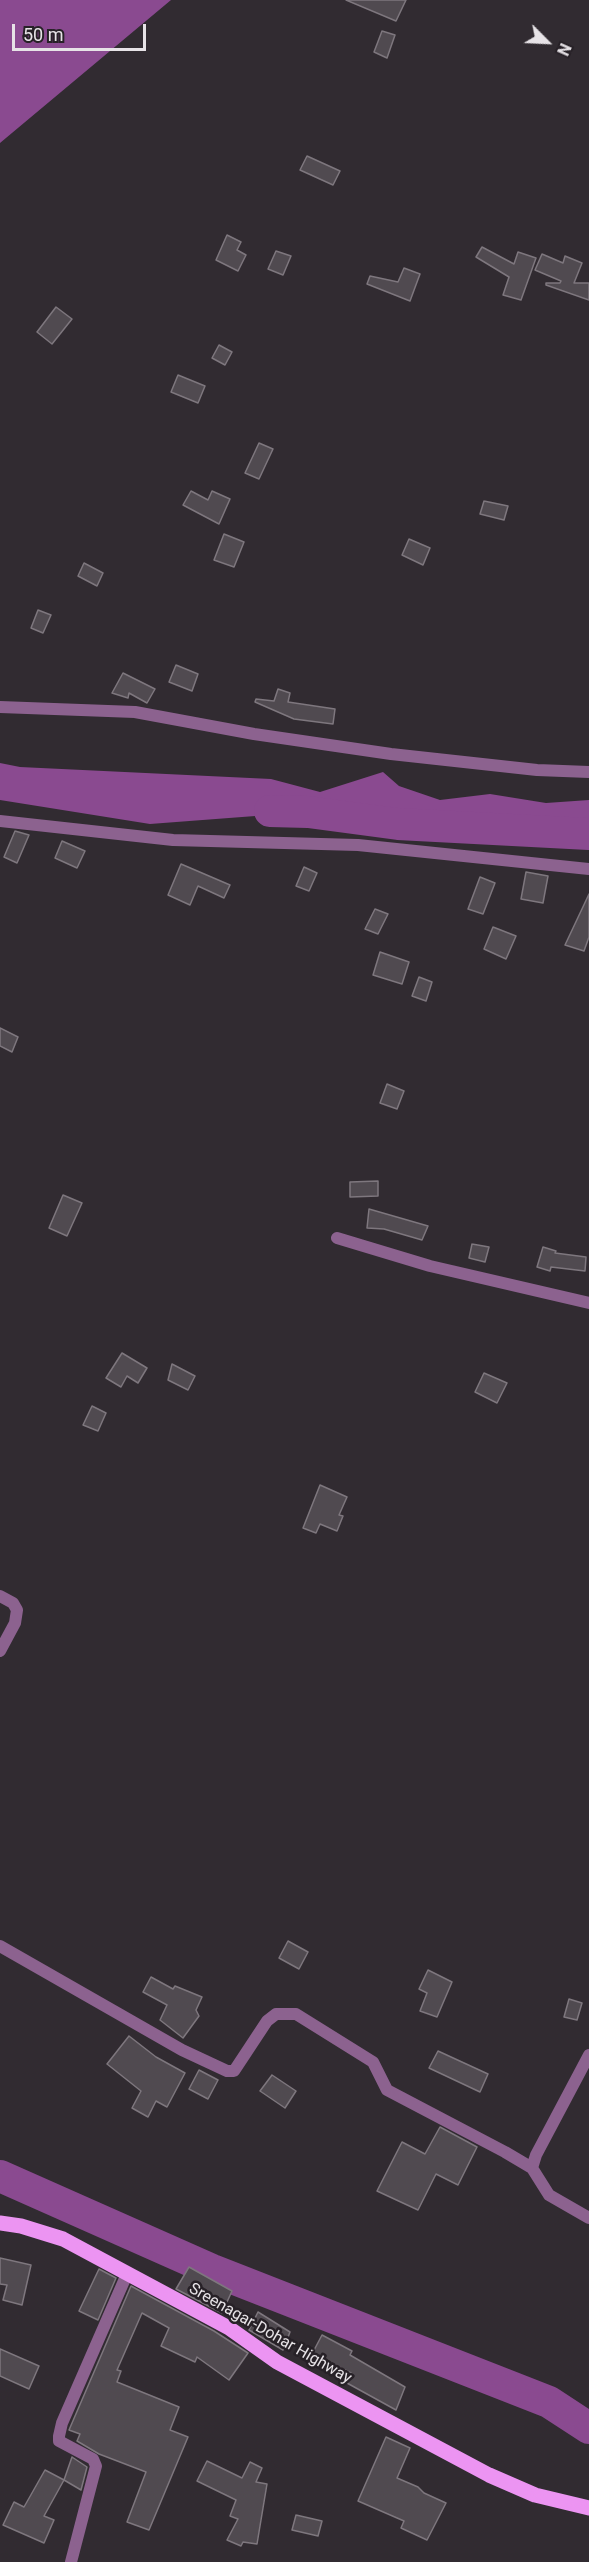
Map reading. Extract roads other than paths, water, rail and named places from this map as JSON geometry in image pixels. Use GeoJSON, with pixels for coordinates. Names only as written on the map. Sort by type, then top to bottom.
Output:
{"type":"FeatureCollection","features":[{"type":"Feature","properties":{"kind":"main road","name":"Sreenagar-Dohar Highway"},"geometry":{"type":"LineString","coordinates":[[0,2223],[21,2226],[63,2239],[229,2328],[277,2362],[489,2475],[535,2495],[588,2508]]}},
{"type":"Feature","properties":{"kind":"street"},"geometry":{"type":"LineString","coordinates":[[0,707],[135,712],[254,734],[391,754],[537,770],[589,772]]}},
{"type":"Feature","properties":{"kind":"street"},"geometry":{"type":"LineString","coordinates":[[0,821],[173,840],[358,845],[589,869]]}},
{"type":"Feature","properties":{"kind":"street"},"geometry":{"type":"LineString","coordinates":[[337,1238],[430,1266],[589,1303]]}},
{"type":"Feature","properties":{"kind":"street"},"geometry":{"type":"LineString","coordinates":[[0,1596],[13,1603],[17,1610],[15,1623],[0,1651]]}},
{"type":"Feature","properties":{"kind":"street"},"geometry":{"type":"LineString","coordinates":[[0,1946],[182,2050],[226,2071],[234,2071],[267,2021],[276,2014],[296,2014],[373,2062],[387,2090],[532,2168],[549,2195],[589,2218]]}},
{"type":"Feature","properties":{"kind":"street"},"geometry":{"type":"LineString","coordinates":[[532,2168],[536,2156],[589,2055]]}},
{"type":"Feature","properties":{"kind":"street"},"geometry":{"type":"LineString","coordinates":[[71,2562],[96,2466],[93,2460],[59,2441],[58,2436],[127,2274]]}},
{"type":"Feature","properties":{"kind":"waterway"},"geometry":{"type":"LineString","coordinates":[[270,811],[308,812],[398,824],[589,834]]}},
{"type":"Feature","properties":{"kind":"waterway"},"geometry":{"type":"LineString","coordinates":[[0,2176],[212,2270],[549,2402],[589,2428]]}}]}
